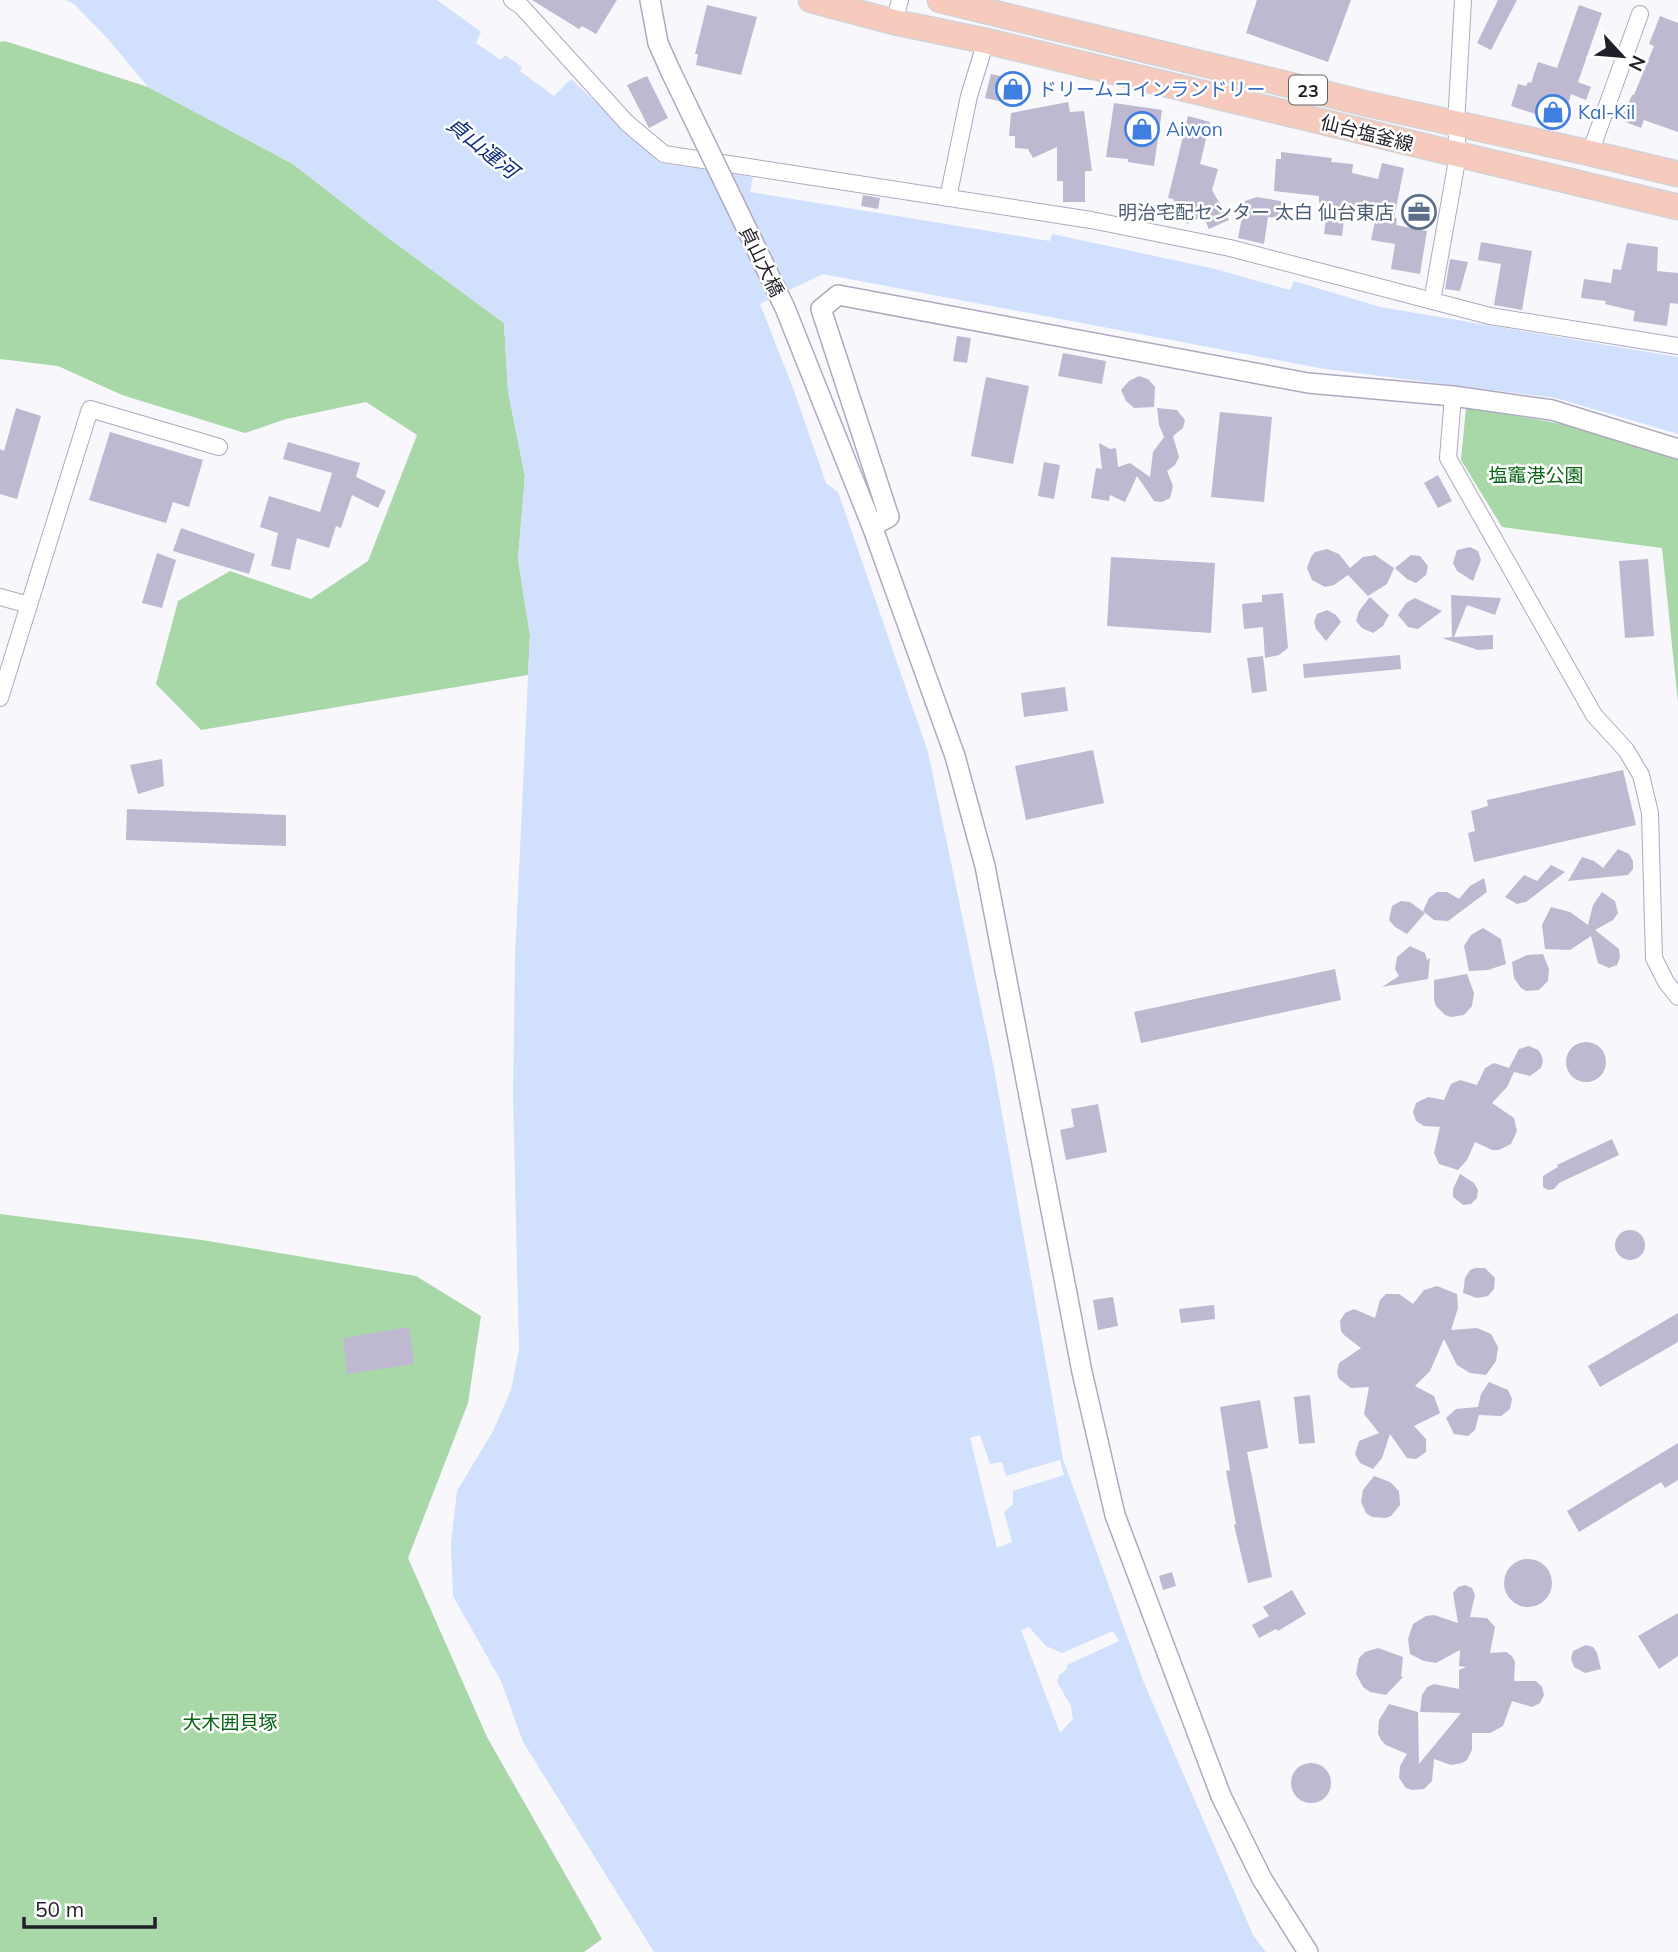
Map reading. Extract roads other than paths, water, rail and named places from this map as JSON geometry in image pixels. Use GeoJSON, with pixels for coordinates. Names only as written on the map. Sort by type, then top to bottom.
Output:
{"type":"FeatureCollection","features":[{"type":"Feature","properties":{"kind":"main road","name":"仙台塩釜線"},"geometry":{"type":"LineString","coordinates":[[811,0],[897,11],[986,41],[1678,207]]}},
{"type":"Feature","properties":{"kind":"main road","name":"仙台塩釜線"},"geometry":{"type":"LineString","coordinates":[[940,0],[1456,124],[1678,174]]}},
{"type":"Feature","properties":{"kind":"street"},"geometry":{"type":"LineString","coordinates":[[512,0],[522,7],[627,123],[664,155],[1091,220],[1230,248],[1490,316],[1678,346]]}},
{"type":"Feature","properties":{"kind":"street","name":"貞山大橋"},"geometry":{"type":"LineString","coordinates":[[650,0],[658,43],[785,308],[872,526],[955,756],[985,866],[1079,1359],[1115,1515],[1221,1796],[1262,1880],[1308,1952]]}},
{"type":"Feature","properties":{"kind":"street"},"geometry":{"type":"LineString","coordinates":[[1432,301],[1458,155],[1456,124],[1463,0]]}},
{"type":"Feature","properties":{"kind":"street"},"geometry":{"type":"LineString","coordinates":[[1590,153],[1640,14]]}},
{"type":"Feature","properties":{"kind":"street"},"geometry":{"type":"LineString","coordinates":[[948,198],[969,96],[986,41]]}},
{"type":"Feature","properties":{"kind":"street"},"geometry":{"type":"LineString","coordinates":[[872,526],[889,517],[821,309],[838,295],[1308,383],[1453,396],[1552,410],[1678,449]]}},
{"type":"Feature","properties":{"kind":"street"},"geometry":{"type":"LineString","coordinates":[[1453,396],[1448,458],[1594,715],[1626,750],[1641,775],[1650,813],[1654,958],[1665,982],[1678,997]]}},
{"type":"Feature","properties":{"kind":"street"},"geometry":{"type":"LineString","coordinates":[[0,698],[90,409],[219,447]]}},
{"type":"Feature","properties":{"kind":"street"},"geometry":{"type":"LineString","coordinates":[[0,597],[29,605]]}},
{"type":"Feature","properties":{"kind":"water","name":"貞山運河"},"geometry":{"type":"Polygon","coordinates":[[[66,0],[437,0],[481,32],[476,43],[501,60],[505,55],[522,67],[520,71],[554,96],[571,79],[660,163],[753,177],[750,192],[1050,241],[1052,234],[1211,268],[1290,290],[1294,281],[1380,307],[1678,357],[1678,434],[1556,398],[1325,369],[823,274],[760,304],[826,483],[838,492],[928,752],[995,1074],[1063,1459],[1144,1683],[1253,1935],[1266,1952],[654,1952],[523,1742],[501,1681],[453,1596],[451,1544],[457,1491],[493,1431],[511,1390],[519,1349],[513,1096],[515,957],[530,635],[518,559],[525,476],[508,391],[504,323],[293,164],[148,87],[109,40],[74,4],[66,0]]]}},
{"type":"Feature","properties":{"kind":"place","name":"ドリームコインランドリー"},"geometry":{"type":"Point","coordinates":[1013,89]}},
{"type":"Feature","properties":{"kind":"place","name":"Kal-Kil"},"geometry":{"type":"Point","coordinates":[1553,112]}},
{"type":"Feature","properties":{"kind":"place","name":"Aiwon"},"geometry":{"type":"Point","coordinates":[1142,129]}},
{"type":"Feature","properties":{"kind":"place","name":"明治宅配センター 太白 仙台東店"},"geometry":{"type":"Point","coordinates":[1419,212]}},
{"type":"Feature","properties":{"kind":"park label","name":"塩竈港公園"},"geometry":{"type":"Point","coordinates":[1536,475]}},
{"type":"Feature","properties":{"kind":"park label","name":"大木囲貝塚"},"geometry":{"type":"Point","coordinates":[230,1722]}}]}
